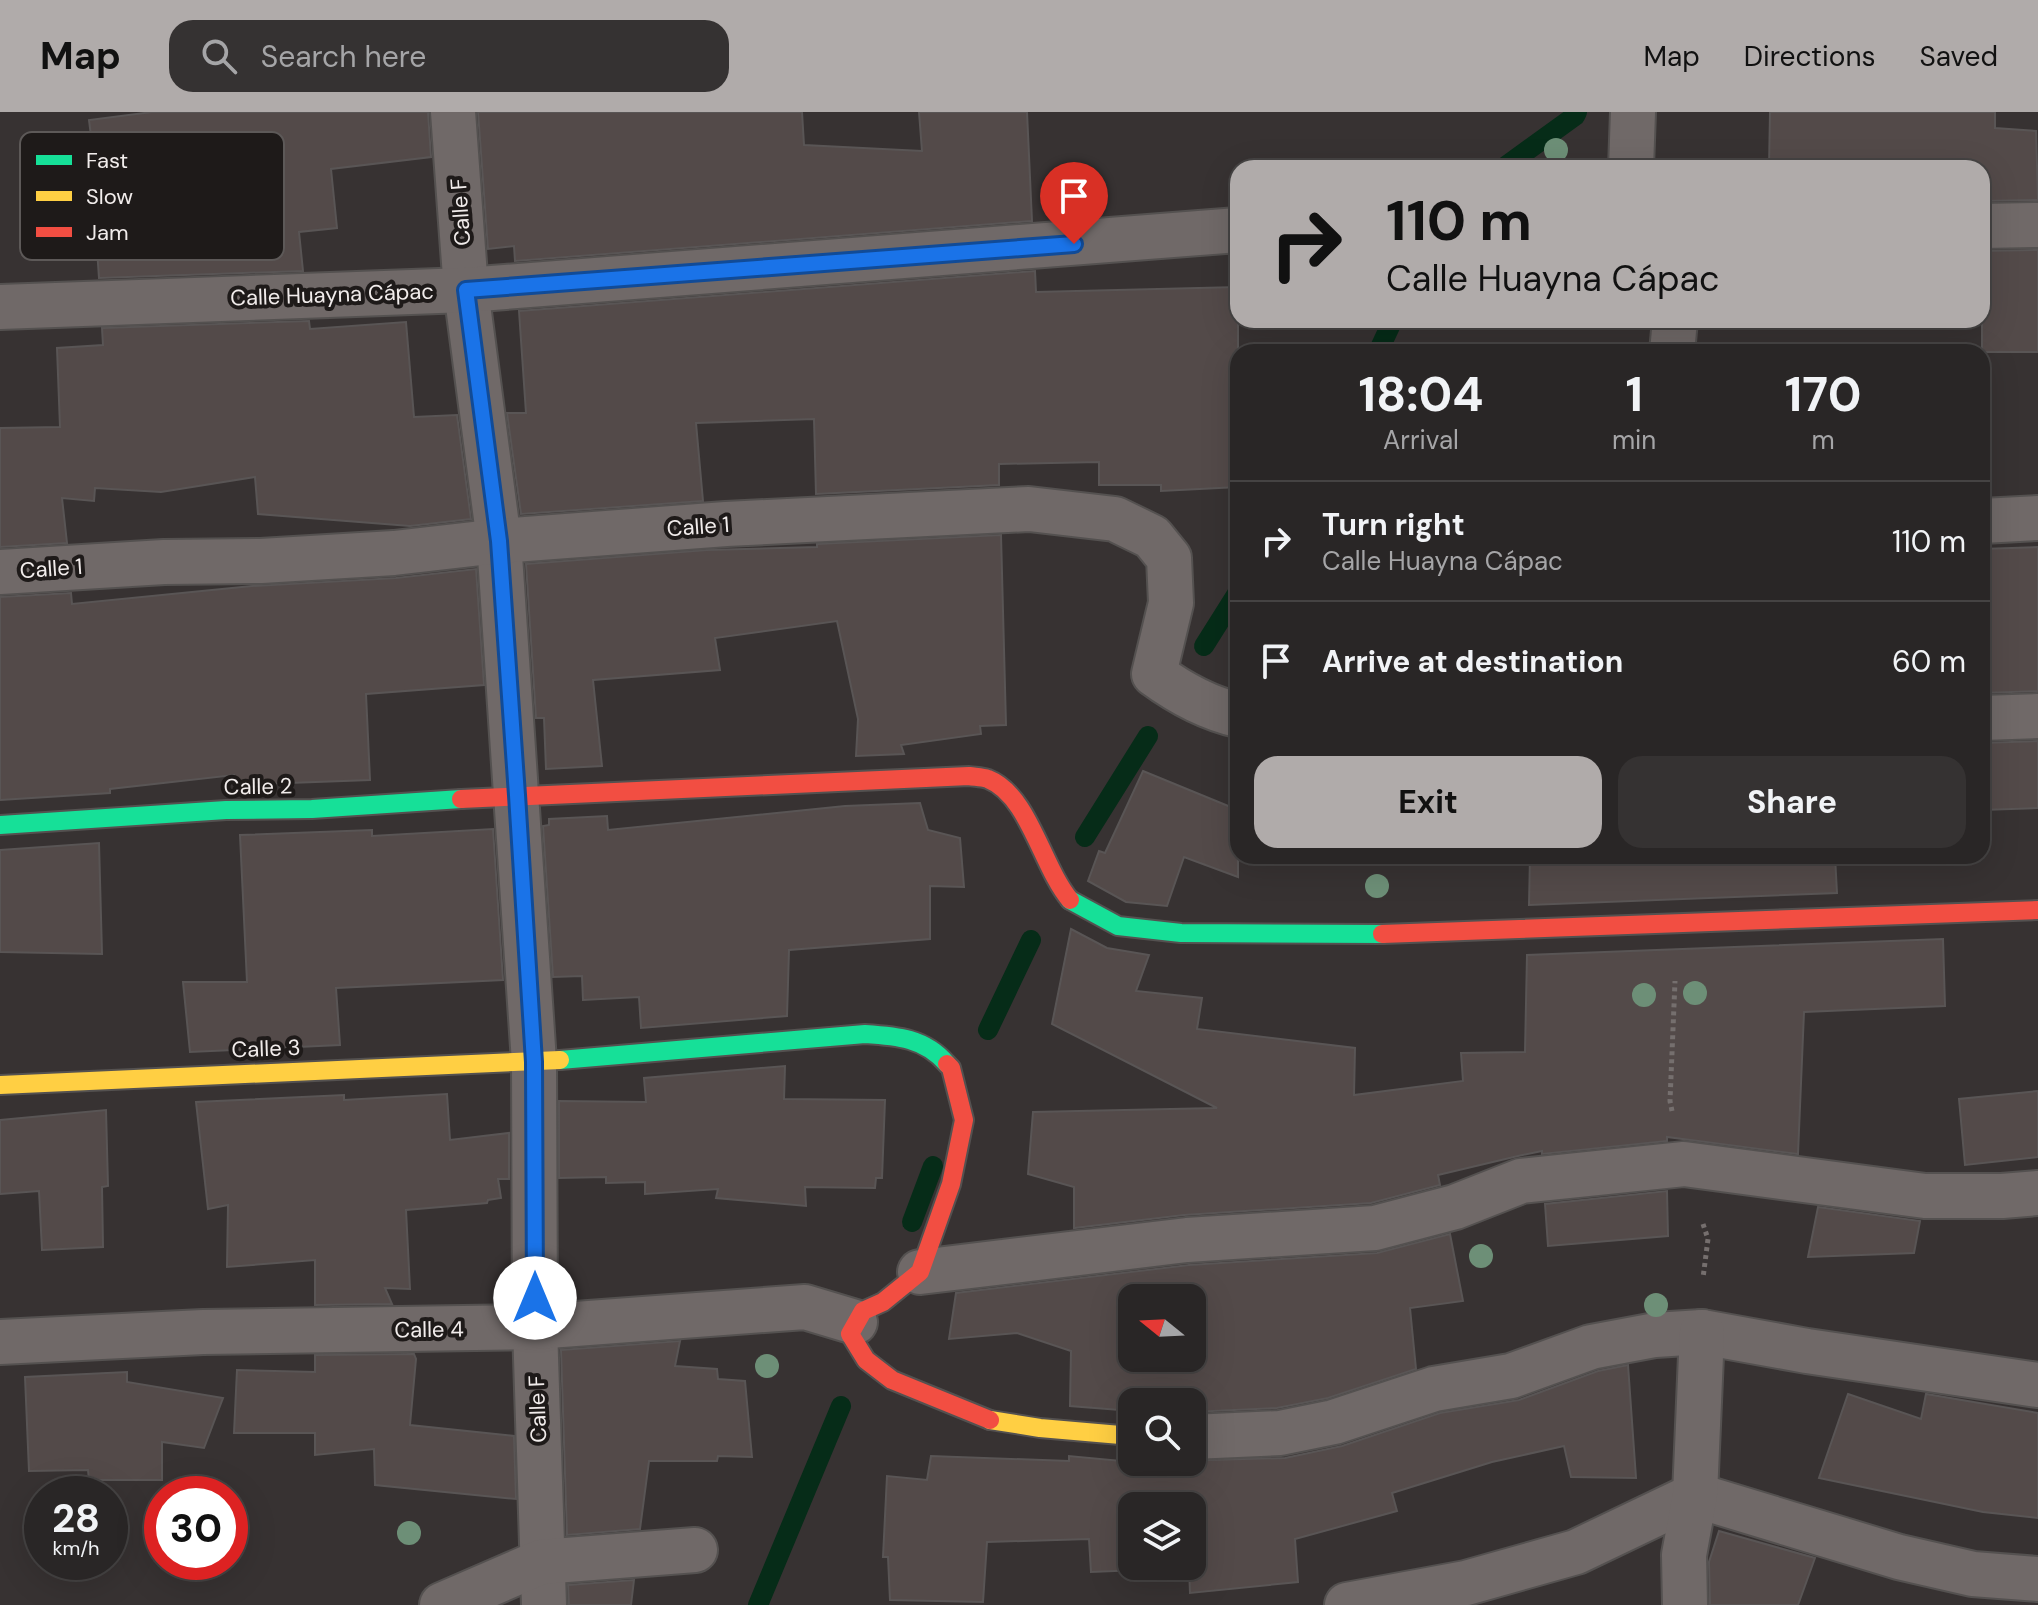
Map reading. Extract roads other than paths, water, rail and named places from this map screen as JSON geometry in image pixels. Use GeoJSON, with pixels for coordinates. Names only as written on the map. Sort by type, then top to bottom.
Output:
{"type":"FeatureCollection","features":[{"type":"Feature","properties":{"kind":"street","name":"Calle F"},"geometry":{"type":"LineString","coordinates":[[453,112],[466,290],[499,541],[534,1062],[535,1327],[544,1605]]}},
{"type":"Feature","properties":{"kind":"street"},"geometry":{"type":"LineString","coordinates":[[1631,160],[1633,112]]}},
{"type":"Feature","properties":{"kind":"street"},"geometry":{"type":"LineString","coordinates":[[1990,226],[2038,225]]}},
{"type":"Feature","properties":{"kind":"street","name":"Calle Huayna Cápac"},"geometry":{"type":"LineString","coordinates":[[0,307],[466,290],[1230,231]]}},
{"type":"Feature","properties":{"kind":"street","name":"Calle 1"},"geometry":{"type":"LineString","coordinates":[[0,572],[380,554],[499,541],[726,524],[1029,509],[1115,519],[1152,537],[1169,558],[1171,603],[1154,674],[1176,690],[1230,713]]}},
{"type":"Feature","properties":{"kind":"street"},"geometry":{"type":"LineString","coordinates":[[1990,521],[2038,518]]}},
{"type":"Feature","properties":{"kind":"street"},"geometry":{"type":"LineString","coordinates":[[1990,718],[2038,716]]}},
{"type":"Feature","properties":{"kind":"street","name":"Calle 2"},"geometry":{"type":"LineString","coordinates":[[0,825],[517,795],[969,776],[988,779],[1015,799],[1057,884],[1070,900],[1118,926],[1181,933],[1419,934],[2038,910]]}},
{"type":"Feature","properties":{"kind":"street","name":"Calle 3"},"geometry":{"type":"LineString","coordinates":[[0,1085],[534,1062],[865,1034],[898,1036],[925,1044],[951,1068],[964,1120],[951,1184],[920,1272]]}},
{"type":"Feature","properties":{"kind":"street"},"geometry":{"type":"LineString","coordinates":[[1118,1435],[982,1418],[908,1390],[885,1375],[853,1345],[850,1334],[863,1311],[883,1302],[920,1272],[1187,1240],[1375,1228],[1455,1207],[1521,1181],[1684,1164],[1925,1196],[2038,1193]]}},
{"type":"Feature","properties":{"kind":"street","name":"Calle 4"},"geometry":{"type":"LineString","coordinates":[[0,1342],[203,1332],[535,1327],[805,1307],[855,1322]]}},
{"type":"Feature","properties":{"kind":"street"},"geometry":{"type":"LineString","coordinates":[[1685,1605],[1684,1555],[1695,1495],[1702,1332]]}},
{"type":"Feature","properties":{"kind":"street"},"geometry":{"type":"LineString","coordinates":[[1206,1436],[1280,1433],[1334,1422],[1434,1389],[1511,1376],[1591,1347],[1655,1335],[1702,1332],[1807,1351],[2038,1385]]}},
{"type":"Feature","properties":{"kind":"street"},"geometry":{"type":"LineString","coordinates":[[1347,1605],[1466,1583],[1576,1552],[1695,1495],[1899,1557],[1973,1574],[2038,1579]]}},
{"type":"Feature","properties":{"kind":"street"},"geometry":{"type":"LineString","coordinates":[[442,1605],[541,1562],[695,1550]]}},
{"type":"Feature","properties":{"kind":"waterway"},"geometry":{"type":"LineString","coordinates":[[1514,160],[1577,112]]}},
{"type":"Feature","properties":{"kind":"waterway"},"geometry":{"type":"LineString","coordinates":[[1382,344],[1389,328]]}},
{"type":"Feature","properties":{"kind":"waterway"},"geometry":{"type":"LineString","coordinates":[[1204,646],[1230,605]]}},
{"type":"Feature","properties":{"kind":"waterway"},"geometry":{"type":"LineString","coordinates":[[1085,837],[1148,736]]}},
{"type":"Feature","properties":{"kind":"waterway"},"geometry":{"type":"LineString","coordinates":[[988,1030],[1031,940]]}},
{"type":"Feature","properties":{"kind":"waterway"},"geometry":{"type":"LineString","coordinates":[[912,1222],[933,1166]]}},
{"type":"Feature","properties":{"kind":"waterway"},"geometry":{"type":"LineString","coordinates":[[758,1605],[841,1406]]}}]}
